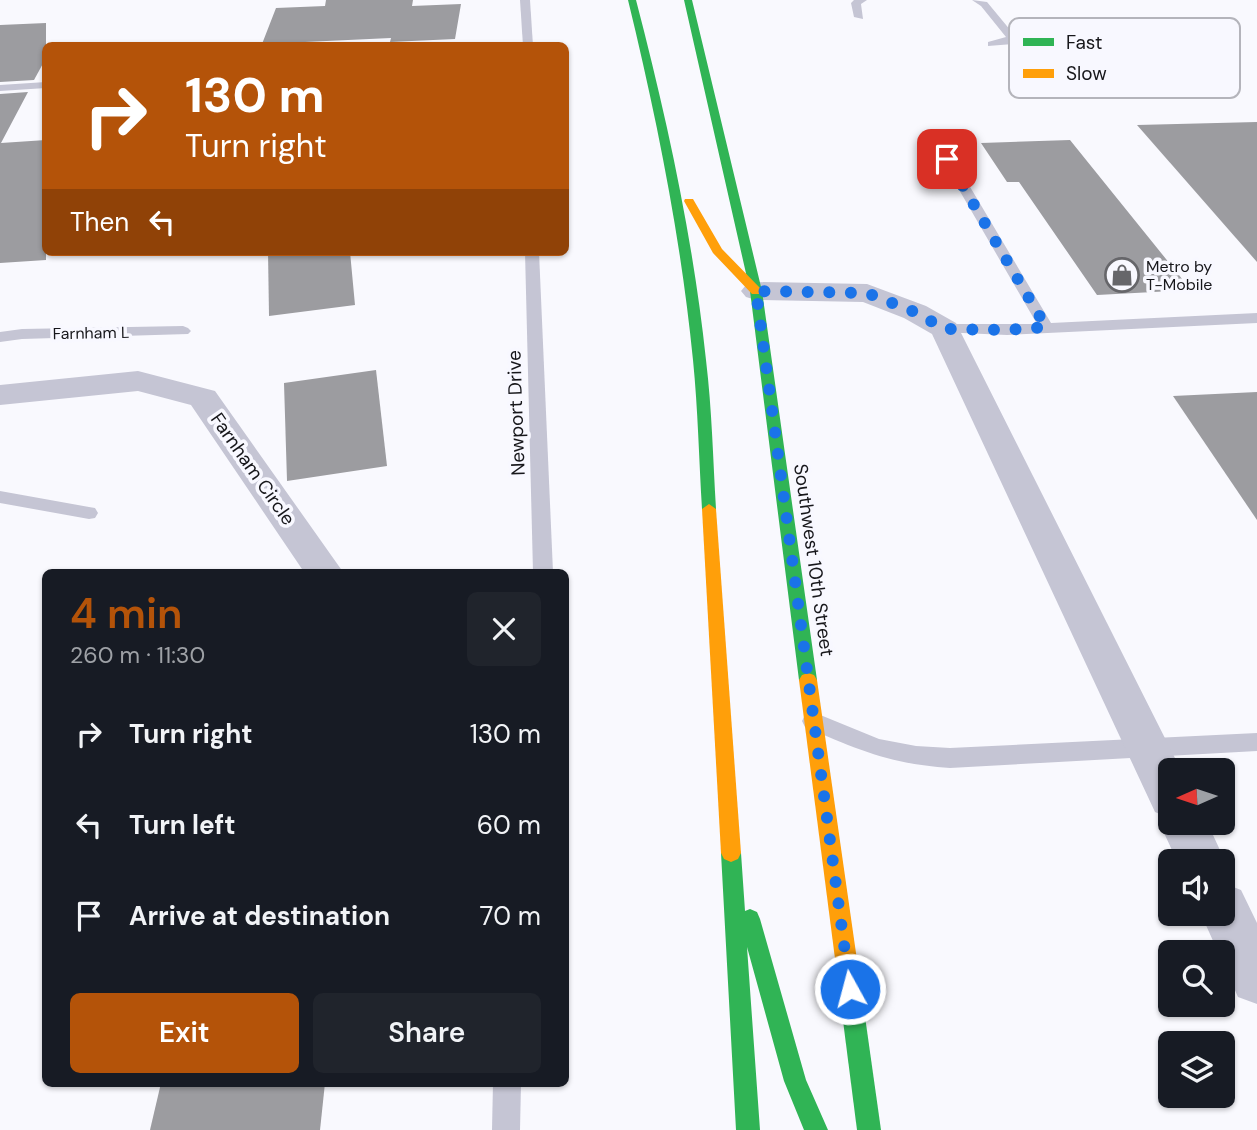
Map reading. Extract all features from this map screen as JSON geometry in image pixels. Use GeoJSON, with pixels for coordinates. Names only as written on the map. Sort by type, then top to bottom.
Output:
{"type":"FeatureCollection","features":[{"type":"Feature","properties":{"kind":"main road"},"geometry":{"type":"LineString","coordinates":[[632,0],[673,171],[701,363],[748,1130]]}},
{"type":"Feature","properties":{"kind":"main road","name":"Southwest 10th Street"},"geometry":{"type":"LineString","coordinates":[[688,0],[756,291],[869,1130]]}},
{"type":"Feature","properties":{"kind":"main road"},"geometry":{"type":"LineString","coordinates":[[673,171],[717,251],[756,291]]}},
{"type":"Feature","properties":{"kind":"main road"},"geometry":{"type":"LineString","coordinates":[[729,842],[795,1081],[816,1130]]}},
{"type":"Feature","properties":{"kind":"street"},"geometry":{"type":"LineString","coordinates":[[756,291],[867,293],[915,312],[945,329],[1158,771]]}},
{"type":"Feature","properties":{"kind":"street","name":"Farnham Circle"},"geometry":{"type":"LineString","coordinates":[[0,395],[138,382],[203,398],[322,569]]}},
{"type":"Feature","properties":{"kind":"street"},"geometry":{"type":"LineString","coordinates":[[1232,926],[1257,978]]}},
{"type":"Feature","properties":{"kind":"lane"},"geometry":{"type":"LineString","coordinates":[[525,0],[528,42]]}},
{"type":"Feature","properties":{"kind":"lane"},"geometry":{"type":"LineString","coordinates":[[859,16],[856,2],[862,0]]}},
{"type":"Feature","properties":{"kind":"lane"},"geometry":{"type":"LineString","coordinates":[[977,0],[984,4],[1009,35]]}},
{"type":"Feature","properties":{"kind":"lane"},"geometry":{"type":"LineString","coordinates":[[992,44],[1009,43]]}},
{"type":"Feature","properties":{"kind":"lane"},"geometry":{"type":"LineString","coordinates":[[0,88],[42,85]]}},
{"type":"Feature","properties":{"kind":"lane"},"geometry":{"type":"LineString","coordinates":[[935,138],[1046,327]]}},
{"type":"Feature","properties":{"kind":"lane","name":"Newport Drive"},"geometry":{"type":"LineString","coordinates":[[532,256],[543,569]]}},
{"type":"Feature","properties":{"kind":"lane"},"geometry":{"type":"LineString","coordinates":[[945,329],[1007,330],[1257,318]]}},
{"type":"Feature","properties":{"kind":"lane","name":"Farnham L"},"geometry":{"type":"LineString","coordinates":[[0,337],[22,334],[183,331]]}},
{"type":"Feature","properties":{"kind":"lane"},"geometry":{"type":"LineString","coordinates":[[0,498],[89,513]]}},
{"type":"Feature","properties":{"kind":"lane"},"geometry":{"type":"LineString","coordinates":[[813,721],[877,748],[916,756],[950,758],[1257,742]]}},
{"type":"Feature","properties":{"kind":"lane"},"geometry":{"type":"LineString","coordinates":[[506,1130],[507,1087]]}},
{"type":"Feature","properties":{"kind":"building"},"geometry":{"type":"Polygon","coordinates":[[[326,0],[413,0],[412,6],[461,4],[455,39],[263,42],[276,8],[325,6],[326,0]]]}},
{"type":"Feature","properties":{"kind":"building"},"geometry":{"type":"Polygon","coordinates":[[[46,23],[46,42],[42,42],[42,65],[34,80],[0,82],[0,25],[46,23]]]}},
{"type":"Feature","properties":{"kind":"building"},"geometry":{"type":"Polygon","coordinates":[[[28,92],[1,143],[42,140],[42,256],[46,256],[46,260],[0,263],[0,94],[28,92]]]}},
{"type":"Feature","properties":{"kind":"building"},"geometry":{"type":"Polygon","coordinates":[[[1257,122],[1257,262],[1137,125],[1257,122]]]}},
{"type":"Feature","properties":{"kind":"building"},"geometry":{"type":"Polygon","coordinates":[[[1070,140],[1191,290],[1097,295],[1019,182],[1007,182],[981,143],[1070,140]]]}},
{"type":"Feature","properties":{"kind":"building"},"geometry":{"type":"Polygon","coordinates":[[[268,256],[350,256],[355,305],[269,316],[268,256]]]}},
{"type":"Feature","properties":{"kind":"building"},"geometry":{"type":"Polygon","coordinates":[[[376,370],[387,466],[287,481],[284,383],[376,370]]]}},
{"type":"Feature","properties":{"kind":"building"},"geometry":{"type":"Polygon","coordinates":[[[1257,392],[1257,520],[1173,396],[1257,392]]]}},
{"type":"Feature","properties":{"kind":"building"},"geometry":{"type":"Polygon","coordinates":[[[160,1087],[325,1087],[320,1130],[150,1130],[160,1087]]]}},
{"type":"Feature","properties":{"kind":"traffic: fast"},"geometry":{"type":"LineString","coordinates":[[632,0],[664,134],[695,315],[702,379],[709,509]]}},
{"type":"Feature","properties":{"kind":"traffic: fast"},"geometry":{"type":"LineString","coordinates":[[688,0],[756,291],[808,680]]}},
{"type":"Feature","properties":{"kind":"traffic: fast"},"geometry":{"type":"LineString","coordinates":[[731,853],[748,1130]]}},
{"type":"Feature","properties":{"kind":"traffic: fast"},"geometry":{"type":"LineString","coordinates":[[750,919],[795,1081],[816,1130]]}},
{"type":"Feature","properties":{"kind":"traffic: fast"},"geometry":{"type":"LineString","coordinates":[[848,974],[869,1130]]}},
{"type":"Feature","properties":{"kind":"traffic: slow"},"geometry":{"type":"LineString","coordinates":[[689,201],[717,251],[756,291]]}},
{"type":"Feature","properties":{"kind":"traffic: slow"},"geometry":{"type":"LineString","coordinates":[[709,509],[731,853]]}},
{"type":"Feature","properties":{"kind":"traffic: slow"},"geometry":{"type":"LineString","coordinates":[[808,680],[848,974]]}},
{"type":"Feature","properties":{"kind":"place","name":"Metro by T-Mobile"},"geometry":{"type":"Point","coordinates":[1122,275]}},
{"type":"Feature","properties":{"kind":"route"},"geometry":{"type":"LineString","coordinates":[[850,989],[756,291],[867,293],[915,312],[945,329],[1007,330],[1046,327],[947,159]]}}]}
